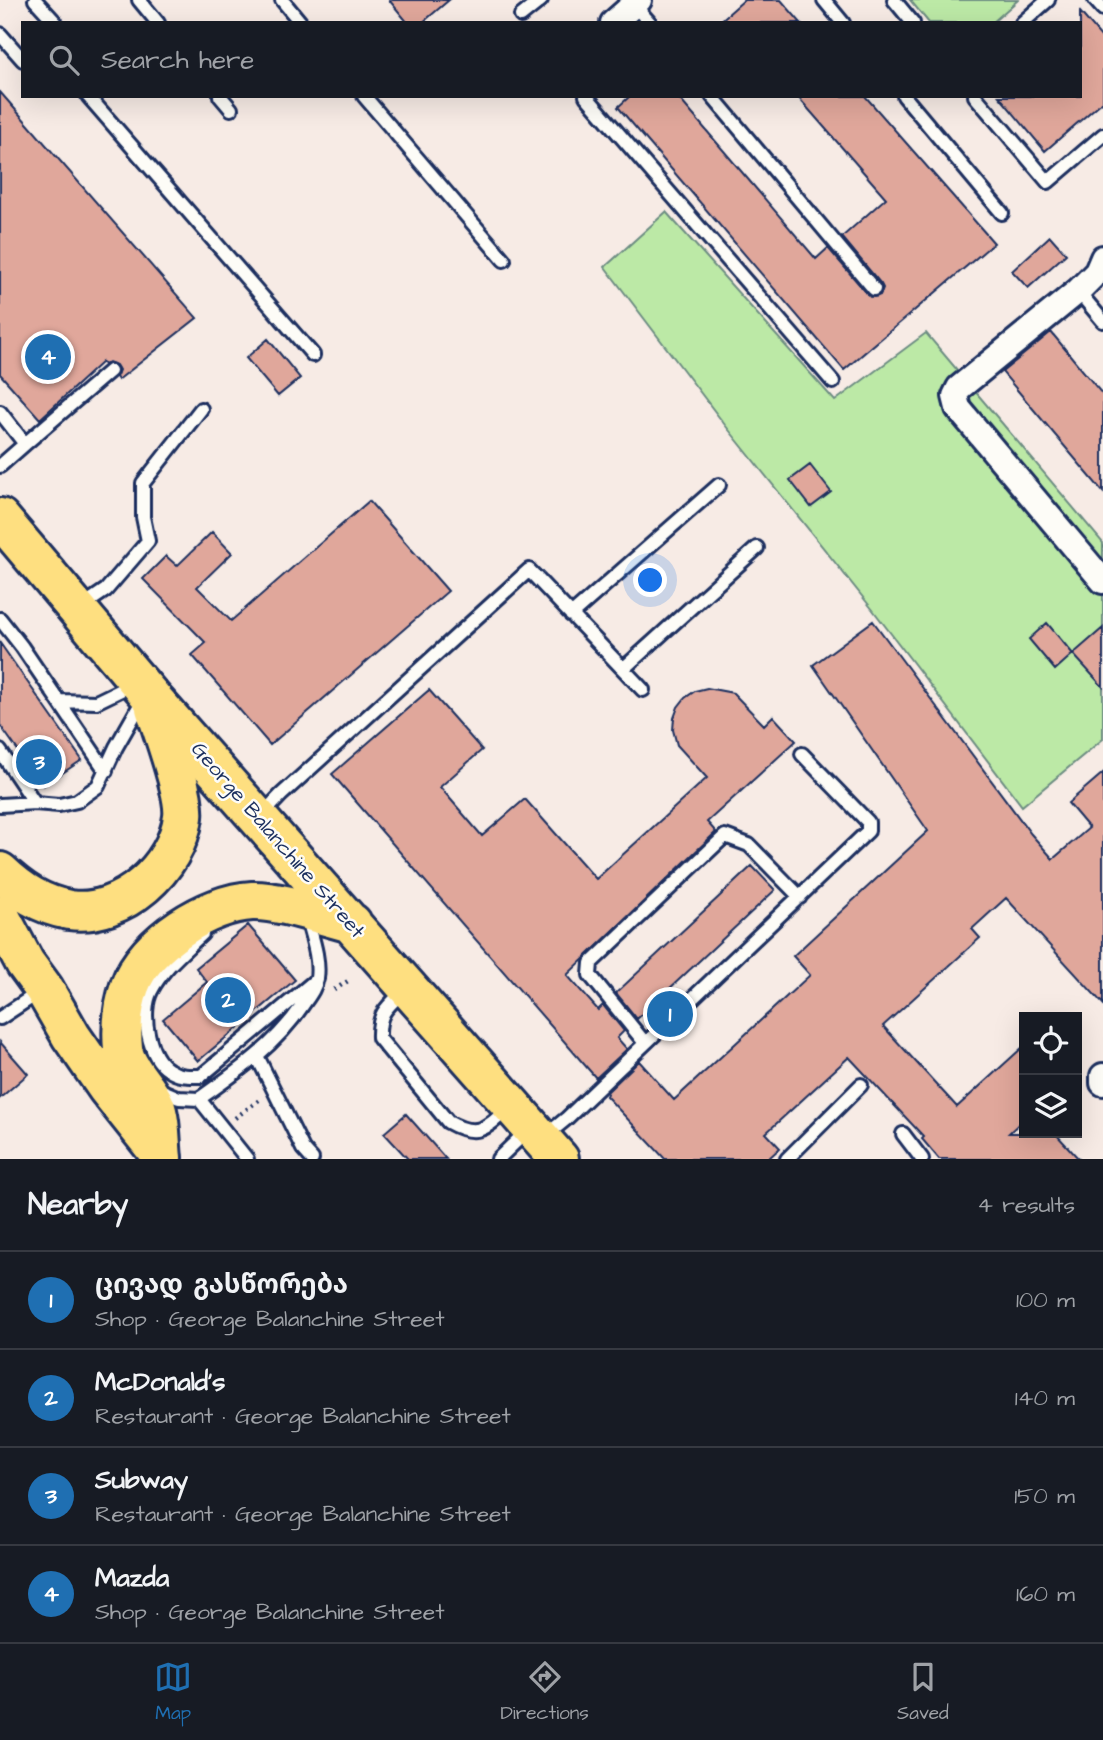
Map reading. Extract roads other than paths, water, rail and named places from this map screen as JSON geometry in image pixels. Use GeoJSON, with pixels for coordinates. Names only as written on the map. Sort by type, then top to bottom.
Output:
{"type":"FeatureCollection","features":[{"type":"Feature","properties":{"kind":"main road","name":"George Balanchine Street"},"geometry":{"type":"LineString","coordinates":[[0,518],[146,690],[536,1133]]}},
{"type":"Feature","properties":{"kind":"main road"},"geometry":{"type":"LineString","coordinates":[[0,872],[19,891],[42,902],[70,910],[92,910],[128,896],[164,865],[179,838],[184,814],[182,795],[146,690]]}},
{"type":"Feature","properties":{"kind":"main road"},"geometry":{"type":"LineString","coordinates":[[163,1159],[155,1105],[124,1053],[122,1014],[130,984],[141,965],[186,925],[211,910],[230,903],[278,903],[352,923]]}},
{"type":"Feature","properties":{"kind":"main road"},"geometry":{"type":"LineString","coordinates":[[0,916],[25,963],[44,989],[71,1036],[107,1088],[163,1159]]}},
{"type":"Feature","properties":{"kind":"street"},"geometry":{"type":"LineString","coordinates":[[617,21],[641,9]]}},
{"type":"Feature","properties":{"kind":"street"},"geometry":{"type":"LineString","coordinates":[[1103,258],[1097,272],[1078,291],[959,388],[955,396],[958,408],[1103,580]]}},
{"type":"Feature","properties":{"kind":"street"},"geometry":{"type":"LineString","coordinates":[[1103,1076],[1103,1083]]}},
{"type":"Feature","properties":{"kind":"lane"},"geometry":{"type":"LineString","coordinates":[[35,0],[54,21]]}},
{"type":"Feature","properties":{"kind":"lane"},"geometry":{"type":"LineString","coordinates":[[139,0],[156,21]]}},
{"type":"Feature","properties":{"kind":"lane"},"geometry":{"type":"LineString","coordinates":[[282,0],[299,21]]}},
{"type":"Feature","properties":{"kind":"lane"},"geometry":{"type":"LineString","coordinates":[[521,16],[541,0]]}},
{"type":"Feature","properties":{"kind":"lane"},"geometry":{"type":"LineString","coordinates":[[824,0],[841,21]]}},
{"type":"Feature","properties":{"kind":"lane"},"geometry":{"type":"LineString","coordinates":[[894,0],[911,21]]}},
{"type":"Feature","properties":{"kind":"lane"},"geometry":{"type":"LineString","coordinates":[[1024,21],[1048,0]]}},
{"type":"Feature","properties":{"kind":"lane"},"geometry":{"type":"LineString","coordinates":[[1095,0],[1103,9]]}},
{"type":"Feature","properties":{"kind":"lane"},"geometry":{"type":"LineString","coordinates":[[0,34],[21,58]]}},
{"type":"Feature","properties":{"kind":"lane"},"geometry":{"type":"LineString","coordinates":[[91,98],[313,355]]}},
{"type":"Feature","properties":{"kind":"lane"},"geometry":{"type":"LineString","coordinates":[[222,98],[230,109]]}},
{"type":"Feature","properties":{"kind":"lane"},"geometry":{"type":"LineString","coordinates":[[366,98],[504,260]]}},
{"type":"Feature","properties":{"kind":"lane"},"geometry":{"type":"LineString","coordinates":[[588,98],[833,382]]}},
{"type":"Feature","properties":{"kind":"lane"},"geometry":{"type":"LineString","coordinates":[[714,98],[873,289]]}},
{"type":"Feature","properties":{"kind":"lane"},"geometry":{"type":"LineString","coordinates":[[906,98],[1002,213]]}},
{"type":"Feature","properties":{"kind":"lane"},"geometry":{"type":"LineString","coordinates":[[977,98],[1048,182],[1103,135]]}},
{"type":"Feature","properties":{"kind":"lane"},"geometry":{"type":"LineString","coordinates":[[1078,291],[1103,321]]}},
{"type":"Feature","properties":{"kind":"lane"},"geometry":{"type":"LineString","coordinates":[[0,466],[110,371]]}},
{"type":"Feature","properties":{"kind":"lane"},"geometry":{"type":"LineString","coordinates":[[78,609],[106,590],[148,541],[143,517],[144,483],[201,409]]}},
{"type":"Feature","properties":{"kind":"lane"},"geometry":{"type":"LineString","coordinates":[[0,412],[25,444]]}},
{"type":"Feature","properties":{"kind":"lane"},"geometry":{"type":"LineString","coordinates":[[571,615],[719,485]]}},
{"type":"Feature","properties":{"kind":"lane"},"geometry":{"type":"LineString","coordinates":[[623,669],[757,548]]}},
{"type":"Feature","properties":{"kind":"lane"},"geometry":{"type":"LineString","coordinates":[[260,818],[281,795],[529,570],[643,690]]}},
{"type":"Feature","properties":{"kind":"lane"},"geometry":{"type":"LineString","coordinates":[[0,619],[60,701],[106,771]]}},
{"type":"Feature","properties":{"kind":"lane"},"geometry":{"type":"LineString","coordinates":[[60,701],[96,702],[146,690]]}},
{"type":"Feature","properties":{"kind":"lane"},"geometry":{"type":"LineString","coordinates":[[0,805],[58,805],[77,801],[98,786],[146,690]]}},
{"type":"Feature","properties":{"kind":"lane"},"geometry":{"type":"LineString","coordinates":[[0,751],[35,803]]}},
{"type":"Feature","properties":{"kind":"lane"},"geometry":{"type":"LineString","coordinates":[[498,1159],[536,1133],[566,1119],[868,831],[868,822],[802,754]]}},
{"type":"Feature","properties":{"kind":"lane"},"geometry":{"type":"LineString","coordinates":[[645,1043],[590,975],[591,963],[715,845],[725,836],[749,845],[800,897]]}},
{"type":"Feature","properties":{"kind":"lane"},"geometry":{"type":"LineString","coordinates":[[255,901],[209,928],[162,972],[149,994],[146,1014],[157,1058],[169,1070],[184,1076],[201,1076],[317,979]]}},
{"type":"Feature","properties":{"kind":"lane"},"geometry":{"type":"LineString","coordinates":[[138,1080],[178,1098],[198,1099],[257,1056],[287,1028],[314,988],[317,979],[318,964],[305,911]]}},
{"type":"Feature","properties":{"kind":"lane"},"geometry":{"type":"LineString","coordinates":[[408,987],[382,1012],[379,1038],[448,1122],[460,1129],[474,1132],[486,1128],[536,1133]]}},
{"type":"Feature","properties":{"kind":"lane"},"geometry":{"type":"LineString","coordinates":[[0,1018],[44,989]]}},
{"type":"Feature","properties":{"kind":"lane"},"geometry":{"type":"LineString","coordinates":[[257,1056],[303,1149],[312,1159]]}},
{"type":"Feature","properties":{"kind":"lane"},"geometry":{"type":"LineString","coordinates":[[787,1159],[861,1085]]}},
{"type":"Feature","properties":{"kind":"lane"},"geometry":{"type":"LineString","coordinates":[[198,1099],[247,1159]]}},
{"type":"Feature","properties":{"kind":"lane"},"geometry":{"type":"LineString","coordinates":[[902,1134],[922,1159]]}},
{"type":"Feature","properties":{"kind":"place","name":"Mazda"},"geometry":{"type":"Point","coordinates":[48,357]}},
{"type":"Feature","properties":{"kind":"place","name":"Subway"},"geometry":{"type":"Point","coordinates":[39,762]}},
{"type":"Feature","properties":{"kind":"place","name":"McDonald's"},"geometry":{"type":"Point","coordinates":[228,1000]}},
{"type":"Feature","properties":{"kind":"place","name":"ცივად გასწორება"},"geometry":{"type":"Point","coordinates":[670,1014]}}]}
